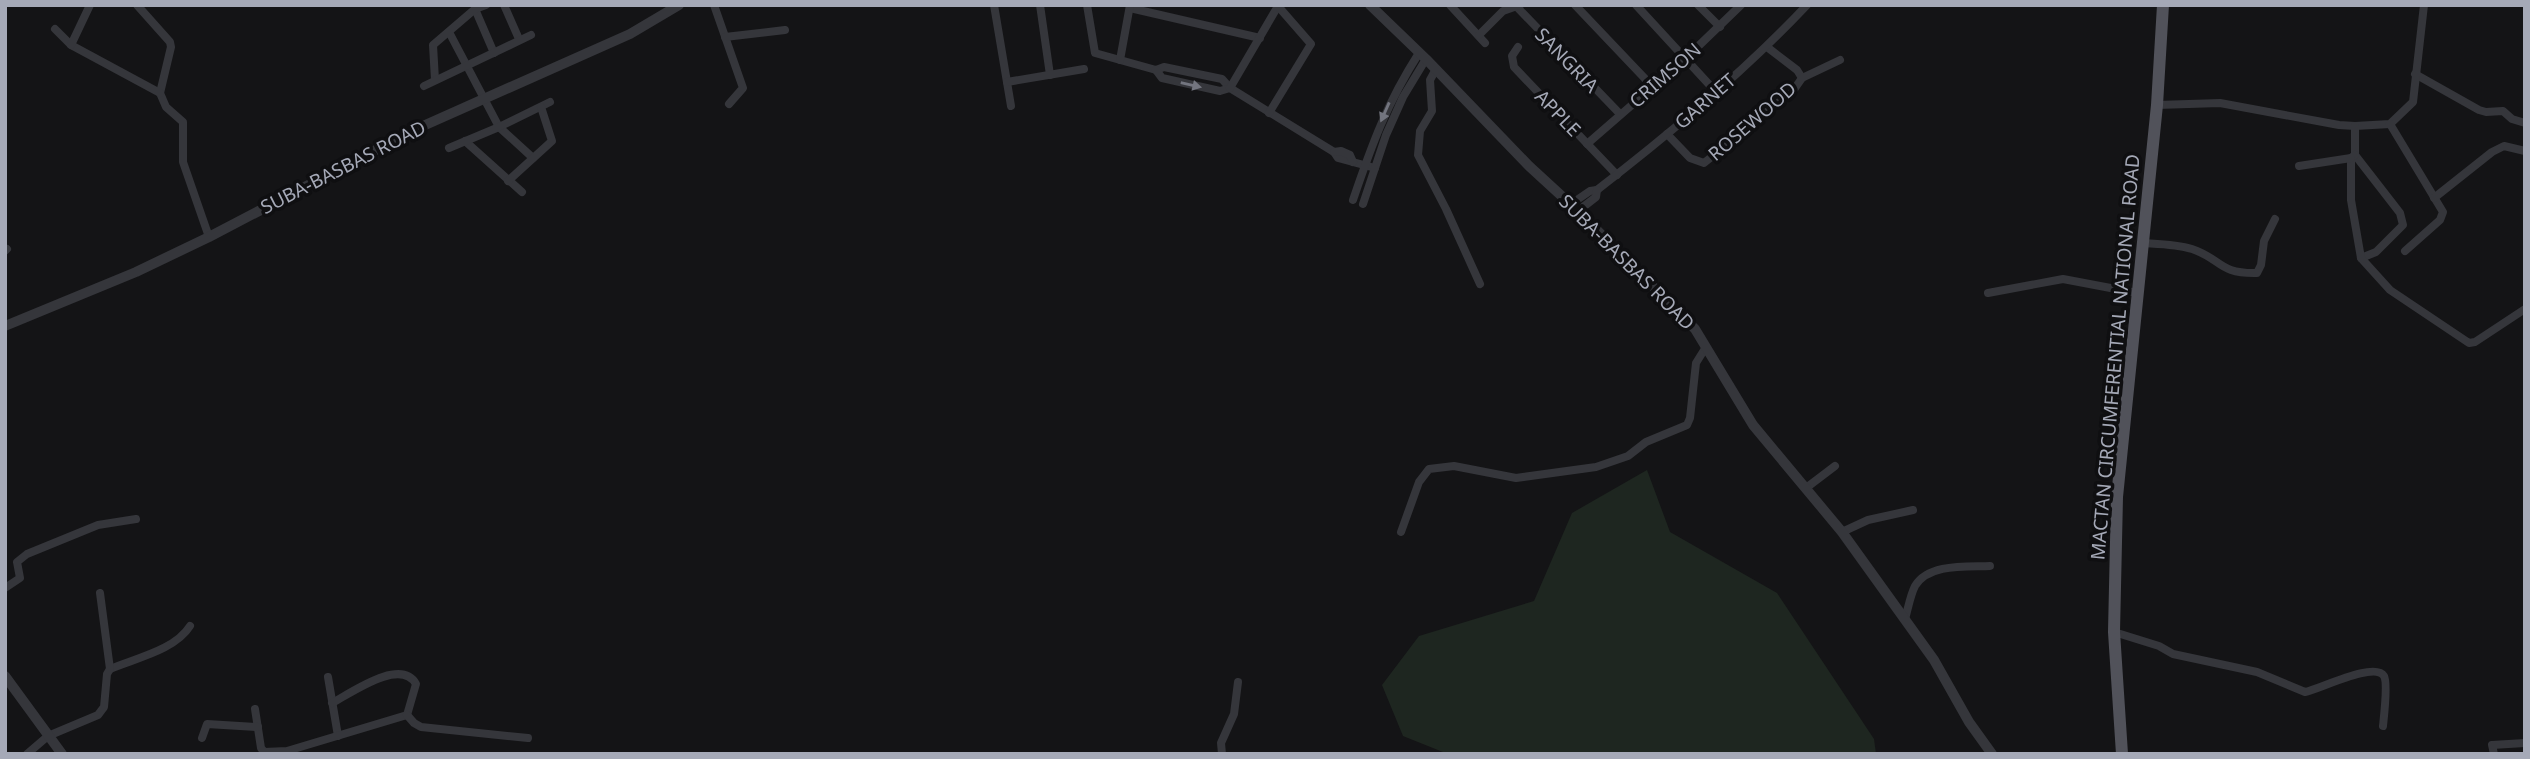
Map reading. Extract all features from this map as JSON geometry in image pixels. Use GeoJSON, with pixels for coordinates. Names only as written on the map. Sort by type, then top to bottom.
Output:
{"type":"FeatureCollection","features":[{"type":"Feature","properties":{"kind":"main road","name":"MACTAN CIRCUMFERENTIAL NATIONAL ROAD"},"geometry":{"type":"LineString","coordinates":[[2122,754],[2114,632],[2117,497],[2157,105],[2162,5]]}},
{"type":"Feature","properties":{"kind":"street"},"geometry":{"type":"LineString","coordinates":[[71,45],[90,5]]}},
{"type":"Feature","properties":{"kind":"street"},"geometry":{"type":"LineString","coordinates":[[137,5],[170,42],[160,93],[166,107],[183,122],[183,162],[209,237]]}},
{"type":"Feature","properties":{"kind":"street"},"geometry":{"type":"LineString","coordinates":[[435,80],[433,45],[475,9],[486,5]]}},
{"type":"Feature","properties":{"kind":"street"},"geometry":{"type":"LineString","coordinates":[[504,5],[519,39]]}},
{"type":"Feature","properties":{"kind":"street","name":"SUBA-BASBAS ROAD"},"geometry":{"type":"LineString","coordinates":[[5,326],[136,272],[414,130],[630,34],[679,5]]}},
{"type":"Feature","properties":{"kind":"street"},"geometry":{"type":"LineString","coordinates":[[715,5],[743,88],[729,104]]}},
{"type":"Feature","properties":{"kind":"street"},"geometry":{"type":"LineString","coordinates":[[994,5],[1011,106]]}},
{"type":"Feature","properties":{"kind":"street"},"geometry":{"type":"LineString","coordinates":[[1040,5],[1050,75]]}},
{"type":"Feature","properties":{"kind":"street"},"geometry":{"type":"LineString","coordinates":[[1087,5],[1095,53],[1156,69],[1164,67],[1222,79],[1230,88],[1334,152],[1341,151],[1350,155],[1353,162],[1374,168]]}},
{"type":"Feature","properties":{"kind":"street","name":"SUBA-BASBAS ROAD"},"geometry":{"type":"LineString","coordinates":[[1370,5],[1695,329],[1753,425],[1842,532],[1934,660],[1946,684],[1992,754]]}},
{"type":"Feature","properties":{"kind":"street"},"geometry":{"type":"LineString","coordinates":[[1450,5],[1485,43]]}},
{"type":"Feature","properties":{"kind":"street"},"geometry":{"type":"LineString","coordinates":[[1575,5],[1652,86]]}},
{"type":"Feature","properties":{"kind":"street"},"geometry":{"type":"LineString","coordinates":[[1636,5],[1716,92]]}},
{"type":"Feature","properties":{"kind":"street"},"geometry":{"type":"LineString","coordinates":[[1698,5],[1720,27]]}},
{"type":"Feature","properties":{"kind":"street","name":"CRIMSON"},"geometry":{"type":"LineString","coordinates":[[1587,144],[1686,58],[1741,5]]}},
{"type":"Feature","properties":{"kind":"street","name":"GARNET"},"geometry":{"type":"LineString","coordinates":[[1575,208],[1590,191],[1597,190],[1617,175],[1768,47],[1807,5]]}},
{"type":"Feature","properties":{"kind":"street"},"geometry":{"type":"LineString","coordinates":[[2157,105],[2220,103],[2355,126],[2390,124],[2413,102],[2424,5]]}},
{"type":"Feature","properties":{"kind":"street"},"geometry":{"type":"LineString","coordinates":[[1230,88],[1278,6],[1311,44],[1269,113]]}},
{"type":"Feature","properties":{"kind":"street"},"geometry":{"type":"LineString","coordinates":[[1479,35],[1503,10],[1517,6]]}},
{"type":"Feature","properties":{"kind":"street","name":"SANGRIA"},"geometry":{"type":"LineString","coordinates":[[1517,6],[1620,114]]}},
{"type":"Feature","properties":{"kind":"street"},"geometry":{"type":"LineString","coordinates":[[1120,60],[1130,7],[1260,38]]}},
{"type":"Feature","properties":{"kind":"street"},"geometry":{"type":"LineString","coordinates":[[475,9],[494,53]]}},
{"type":"Feature","properties":{"kind":"street"},"geometry":{"type":"LineString","coordinates":[[55,29],[71,45],[160,93]]}},
{"type":"Feature","properties":{"kind":"street"},"geometry":{"type":"LineString","coordinates":[[725,37],[785,30]]}},
{"type":"Feature","properties":{"kind":"street"},"geometry":{"type":"LineString","coordinates":[[449,32],[499,127],[533,158]]}},
{"type":"Feature","properties":{"kind":"street"},"geometry":{"type":"LineString","coordinates":[[424,86],[531,35]]}},
{"type":"Feature","properties":{"kind":"street","name":"APPLE"},"geometry":{"type":"LineString","coordinates":[[1518,47],[1512,56],[1514,67],[1617,175]]}},
{"type":"Feature","properties":{"kind":"street","name":"ROSEWOOD"},"geometry":{"type":"LineString","coordinates":[[1667,134],[1690,158],[1704,163],[1793,91],[1802,78],[1797,70],[1768,47]]}},
{"type":"Feature","properties":{"kind":"street"},"geometry":{"type":"LineString","coordinates":[[1353,200],[1394,92],[1423,56]]}},
{"type":"Feature","properties":{"kind":"street"},"geometry":{"type":"LineString","coordinates":[[1363,204],[1374,168],[1423,56]]}},
{"type":"Feature","properties":{"kind":"street"},"geometry":{"type":"LineString","coordinates":[[1802,78],[1840,61]]}},
{"type":"Feature","properties":{"kind":"street"},"geometry":{"type":"LineString","coordinates":[[1007,82],[1084,69]]}},
{"type":"Feature","properties":{"kind":"street"},"geometry":{"type":"LineString","coordinates":[[1436,69],[1430,80],[1432,111],[1420,131],[1418,155],[1480,284]]}},
{"type":"Feature","properties":{"kind":"street"},"geometry":{"type":"LineString","coordinates":[[2415,74],[2479,110],[2486,113],[2503,111],[2512,119],[2525,123]]}},
{"type":"Feature","properties":{"kind":"street"},"geometry":{"type":"LineString","coordinates":[[449,148],[550,102]]}},
{"type":"Feature","properties":{"kind":"street"},"geometry":{"type":"LineString","coordinates":[[509,181],[552,141],[541,107]]}},
{"type":"Feature","properties":{"kind":"street"},"geometry":{"type":"LineString","coordinates":[[2390,124],[2443,212],[2440,220],[2405,251]]}},
{"type":"Feature","properties":{"kind":"street"},"geometry":{"type":"LineString","coordinates":[[2355,126],[2351,200],[2361,258],[2390,290],[2469,343],[2475,342],[2525,309]]}},
{"type":"Feature","properties":{"kind":"street"},"geometry":{"type":"LineString","coordinates":[[465,141],[522,192]]}},
{"type":"Feature","properties":{"kind":"street"},"geometry":{"type":"LineString","coordinates":[[2434,198],[2492,152],[2504,146],[2525,151]]}},
{"type":"Feature","properties":{"kind":"street"},"geometry":{"type":"LineString","coordinates":[[2299,166],[2353,156]]}},
{"type":"Feature","properties":{"kind":"street"},"geometry":{"type":"LineString","coordinates":[[2353,156],[2400,213],[2403,225],[2376,252],[2361,258]]}},
{"type":"Feature","properties":{"kind":"street"},"geometry":{"type":"LineString","coordinates":[[2142,243],[2194,250],[2222,268],[2237,273],[2257,272],[2261,265],[2264,242],[2275,219]]}},
{"type":"Feature","properties":{"kind":"street"},"geometry":{"type":"LineString","coordinates":[[1988,293],[2063,279],[2137,293]]}},
{"type":"Feature","properties":{"kind":"street"},"geometry":{"type":"LineString","coordinates":[[1401,532],[1419,482],[1429,469],[1454,466],[1516,478],[1596,467],[1629,456],[1646,442],[1687,425],[1696,363],[1706,347]]}},
{"type":"Feature","properties":{"kind":"street"},"geometry":{"type":"LineString","coordinates":[[1806,488],[1835,466]]}},
{"type":"Feature","properties":{"kind":"street"},"geometry":{"type":"LineString","coordinates":[[1842,532],[1868,520],[1913,510]]}},
{"type":"Feature","properties":{"kind":"street"},"geometry":{"type":"LineString","coordinates":[[5,588],[20,578],[17,562],[27,554],[98,525],[136,519]]}},
{"type":"Feature","properties":{"kind":"street"},"geometry":{"type":"LineString","coordinates":[[1905,620],[1915,585],[1937,570],[1990,566]]}},
{"type":"Feature","properties":{"kind":"street"},"geometry":{"type":"LineString","coordinates":[[27,754],[48,736],[98,715],[104,707],[110,668],[100,593]]}},
{"type":"Feature","properties":{"kind":"street"},"geometry":{"type":"LineString","coordinates":[[110,668],[173,643],[183,637],[190,626]]}},
{"type":"Feature","properties":{"kind":"street"},"geometry":{"type":"LineString","coordinates":[[2114,632],[2159,646],[2173,654],[2257,672],[2305,692],[2364,671],[2379,671],[2385,682],[2383,726]]}},
{"type":"Feature","properties":{"kind":"street"},"geometry":{"type":"LineString","coordinates":[[332,703],[385,675],[397,673],[408,675],[416,684],[407,715]]}},
{"type":"Feature","properties":{"kind":"street"},"geometry":{"type":"LineString","coordinates":[[5,676],[62,754]]}},
{"type":"Feature","properties":{"kind":"street"},"geometry":{"type":"LineString","coordinates":[[328,677],[338,736]]}},
{"type":"Feature","properties":{"kind":"street"},"geometry":{"type":"LineString","coordinates":[[1222,754],[1221,743],[1234,714],[1238,682]]}},
{"type":"Feature","properties":{"kind":"street"},"geometry":{"type":"LineString","coordinates":[[255,709],[261,748],[269,753],[287,751],[407,715]]}},
{"type":"Feature","properties":{"kind":"street"},"geometry":{"type":"LineString","coordinates":[[407,715],[421,727],[528,738]]}},
{"type":"Feature","properties":{"kind":"street"},"geometry":{"type":"LineString","coordinates":[[202,738],[207,724],[258,727]]}},
{"type":"Feature","properties":{"kind":"street"},"geometry":{"type":"LineString","coordinates":[[2494,754],[2492,745],[2525,743]]}},
{"type":"Feature","properties":{"kind":"shaded area"},"geometry":{"type":"Polygon","coordinates":[[[1647,470],[1670,532],[1777,593],[1874,739],[1876,754],[1448,754],[1403,736],[1382,685],[1419,636],[1534,601],[1572,513],[1647,470]]]}}]}
